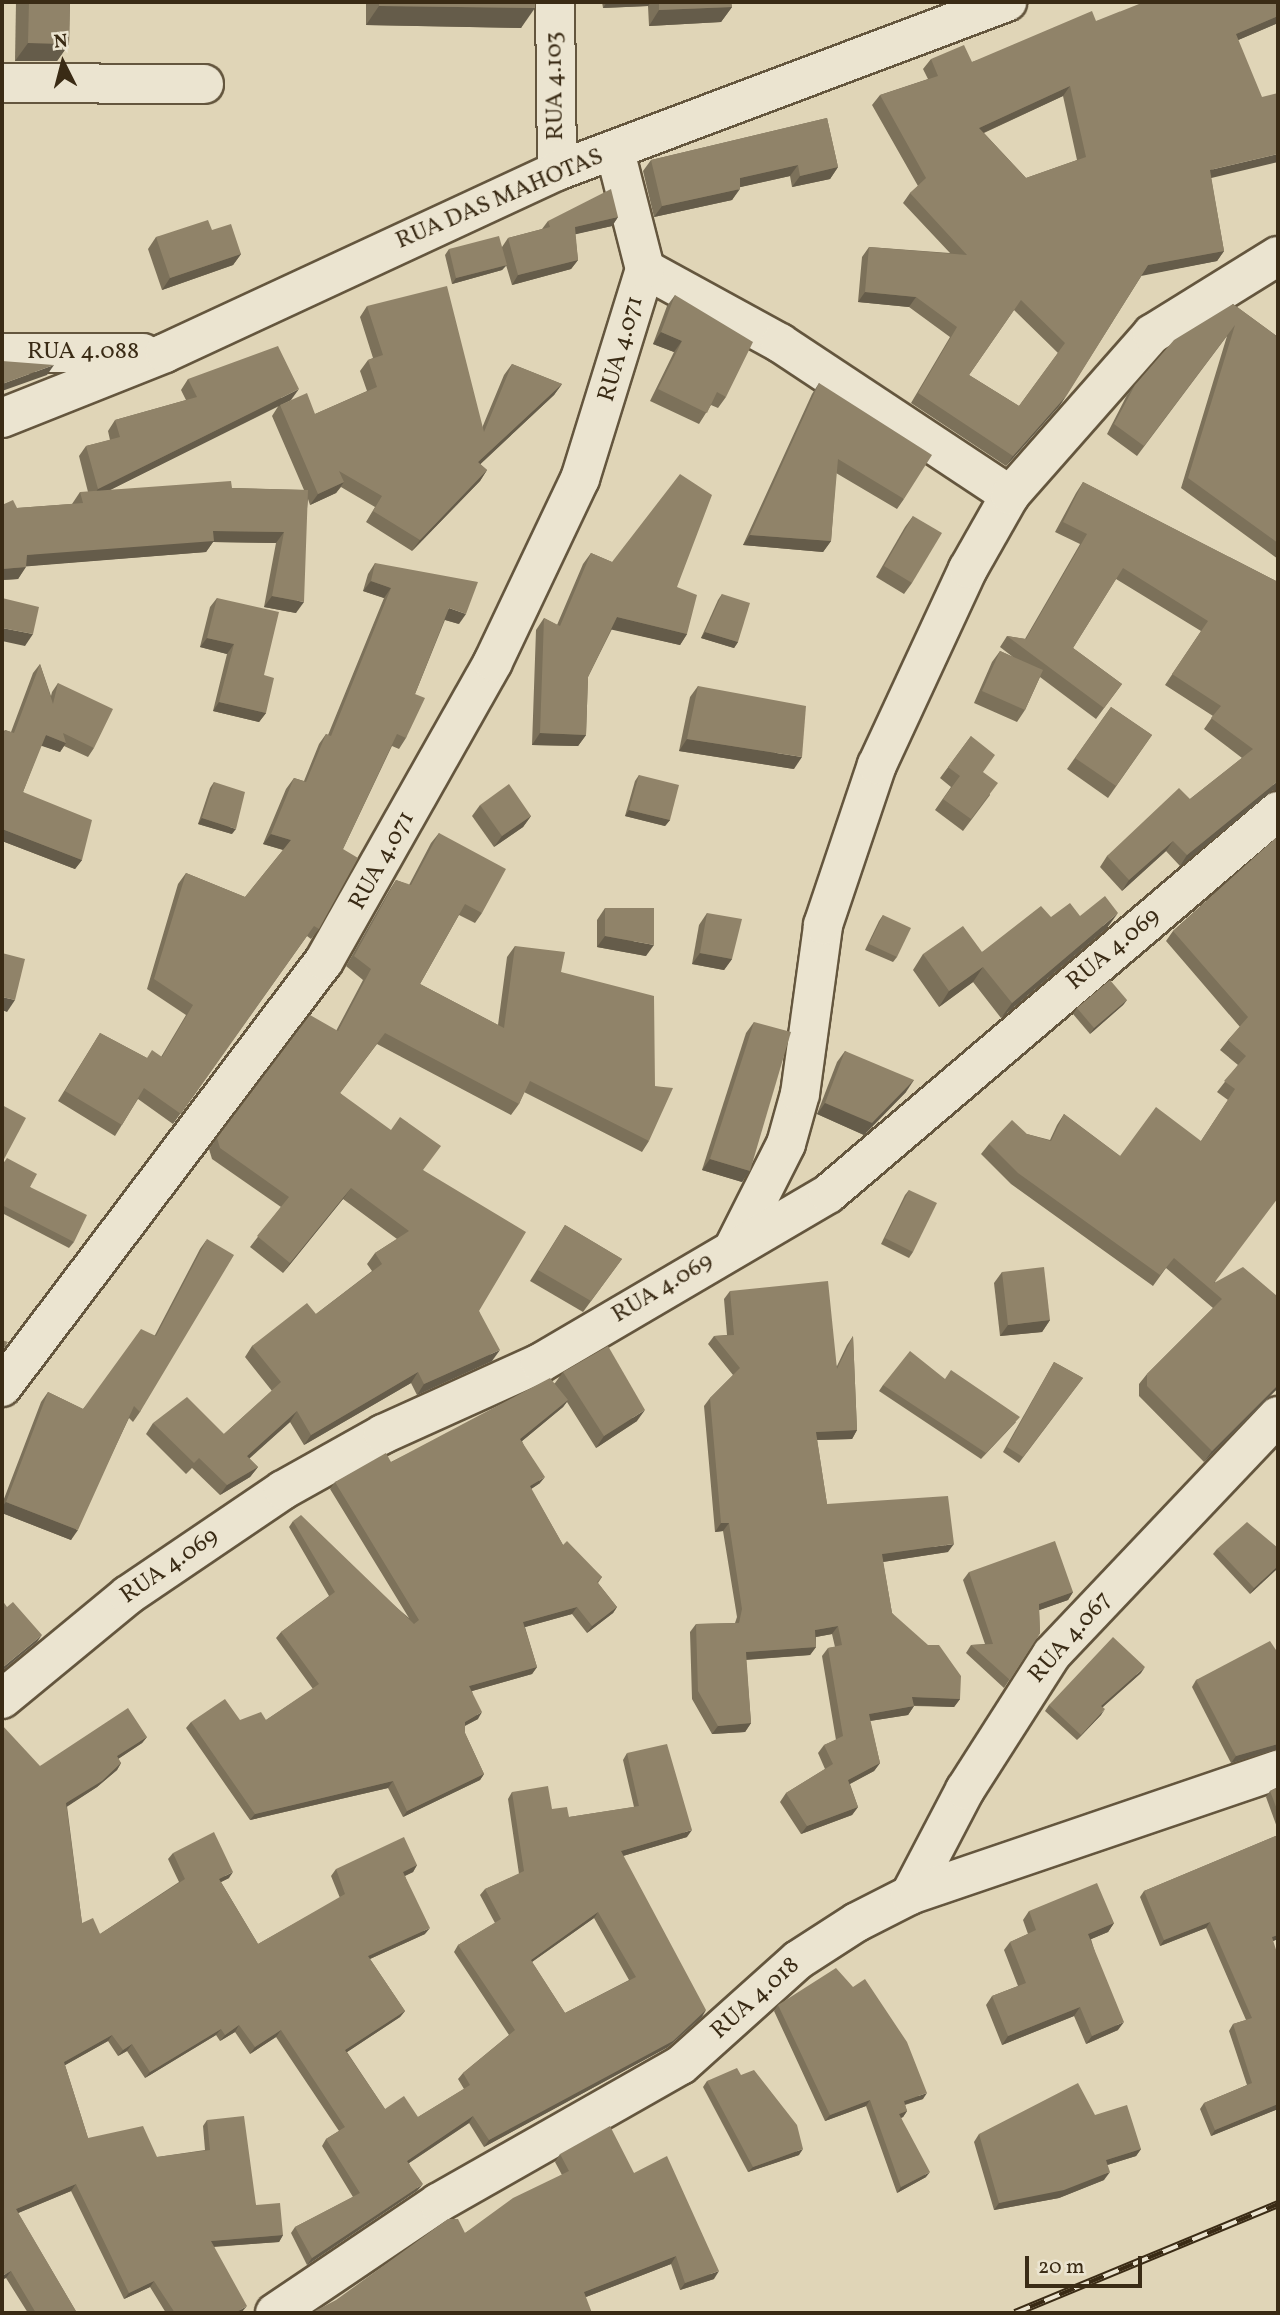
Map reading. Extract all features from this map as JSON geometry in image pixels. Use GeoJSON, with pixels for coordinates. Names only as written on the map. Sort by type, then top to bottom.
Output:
{"type":"FeatureCollection","features":[{"type":"Feature","properties":{"kind":"street","name":"RUA 4.103"},"geometry":{"type":"LineString","coordinates":[[555,2],[557,171]]}},
{"type":"Feature","properties":{"kind":"street","name":"RUA DAS MAHOTAS"},"geometry":{"type":"LineString","coordinates":[[2,418],[165,353],[557,171],[1007,2]]}},
{"type":"Feature","properties":{"kind":"street"},"geometry":{"type":"LineString","coordinates":[[2,83],[204,84]]}},
{"type":"Feature","properties":{"kind":"street"},"geometry":{"type":"LineString","coordinates":[[615,151],[645,269],[780,343],[1010,495]]}},
{"type":"Feature","properties":{"kind":"street"},"geometry":{"type":"LineString","coordinates":[[735,1245],[786,1144],[800,1094],[822,925],[877,765],[956,592],[1010,495],[1162,323],[1278,256]]}},
{"type":"Feature","properties":{"kind":"street","name":"RUA 4.071"},"geometry":{"type":"LineString","coordinates":[[2,1387],[324,961],[367,893],[493,662],[580,479],[645,269]]}},
{"type":"Feature","properties":{"kind":"street","name":"RUA 4.088"},"geometry":{"type":"LineString","coordinates":[[2,353],[165,353]]}},
{"type":"Feature","properties":{"kind":"street","name":"RUA 4.069"},"geometry":{"type":"LineString","coordinates":[[2,1699],[128,1594],[283,1490],[383,1434],[540,1363],[735,1245],[828,1194],[889,1146],[1278,811]]}},
{"type":"Feature","properties":{"kind":"street","name":"RUA 4.067"},"geometry":{"type":"LineString","coordinates":[[910,1895],[965,1790],[1052,1654],[1278,1416]]}},
{"type":"Feature","properties":{"kind":"street","name":"RUA 4.018"},"geometry":{"type":"LineString","coordinates":[[275,2313],[438,2203],[681,2065],[798,1959],[910,1895],[1278,1770]]}},
{"type":"Feature","properties":{"kind":"building"},"geometry":{"type":"Polygon","coordinates":[[[29,2],[70,2],[69,44],[28,43],[29,2]]]}},
{"type":"Feature","properties":{"kind":"building"},"geometry":{"type":"Polygon","coordinates":[[[379,2],[535,2],[535,8],[379,6],[379,2]]]}},
{"type":"Feature","properties":{"kind":"building"},"geometry":{"type":"Polygon","coordinates":[[[659,2],[731,2],[732,7],[659,10],[659,2]]]}},
{"type":"Feature","properties":{"kind":"building"},"geometry":{"type":"Polygon","coordinates":[[[1144,2],[1278,2],[1278,16],[1236,34],[1262,97],[1278,93],[1278,154],[1210,170],[1224,251],[1148,265],[1067,395],[1013,456],[918,393],[957,327],[916,297],[865,292],[869,247],[967,255],[910,193],[926,178],[880,95],[938,76],[931,59],[964,45],[972,62],[1092,11],[1096,21],[1144,2]],[[1070,86],[979,128],[1026,178],[1086,157],[1070,86]],[[1021,300],[969,375],[1019,406],[1065,343],[1021,300]]]}},
{"type":"Feature","properties":{"kind":"building"},"geometry":{"type":"Polygon","coordinates":[[[827,118],[838,167],[800,176],[798,165],[740,178],[740,189],[662,206],[651,160],[827,118]]]}},
{"type":"Feature","properties":{"kind":"building"},"geometry":{"type":"Polygon","coordinates":[[[611,189],[618,217],[575,227],[578,260],[518,275],[508,238],[550,227],[548,221],[611,189]]]}},
{"type":"Feature","properties":{"kind":"building"},"geometry":{"type":"Polygon","coordinates":[[[208,220],[212,230],[231,224],[241,254],[170,278],[156,237],[208,220]]]}},
{"type":"Feature","properties":{"kind":"building"},"geometry":{"type":"Polygon","coordinates":[[[499,236],[507,265],[456,278],[449,249],[499,236]]]}},
{"type":"Feature","properties":{"kind":"building"},"geometry":{"type":"Polygon","coordinates":[[[447,286],[484,432],[512,364],[562,384],[478,462],[487,470],[420,540],[373,511],[382,496],[339,471],[344,482],[318,494],[280,405],[307,393],[315,414],[377,387],[368,360],[383,355],[367,306],[447,286]]]}},
{"type":"Feature","properties":{"kind":"building"},"geometry":{"type":"Polygon","coordinates":[[[675,295],[753,342],[726,397],[717,392],[707,413],[658,389],[682,341],[661,332],[675,295]]]}},
{"type":"Feature","properties":{"kind":"building"},"geometry":{"type":"Polygon","coordinates":[[[1233,304],[1278,337],[1278,543],[1188,478],[1235,325],[1144,446],[1114,424],[1135,385],[1174,340],[1233,304]]]}},
{"type":"Feature","properties":{"kind":"building"},"geometry":{"type":"Polygon","coordinates":[[[278,346],[299,389],[98,489],[86,446],[120,437],[115,420],[197,397],[188,379],[278,346]]]}},
{"type":"Feature","properties":{"kind":"building"},"geometry":{"type":"Polygon","coordinates":[[[2,361],[54,365],[2,384],[2,361]]]}},
{"type":"Feature","properties":{"kind":"building"},"geometry":{"type":"Polygon","coordinates":[[[819,383],[932,455],[904,499],[838,459],[831,541],[750,535],[819,383]]]}},
{"type":"Feature","properties":{"kind":"building"},"geometry":{"type":"Polygon","coordinates":[[[680,474],[712,495],[677,587],[697,595],[687,634],[617,617],[588,677],[586,735],[540,733],[544,618],[560,626],[591,553],[612,562],[680,474]]]}},
{"type":"Feature","properties":{"kind":"building"},"geometry":{"type":"Polygon","coordinates":[[[231,481],[232,488],[308,490],[304,602],[272,596],[284,532],[213,531],[214,541],[27,555],[26,567],[2,569],[2,505],[13,500],[17,508],[83,503],[80,492],[231,481]]]}},
{"type":"Feature","properties":{"kind":"building"},"geometry":{"type":"Polygon","coordinates":[[[1083,482],[1278,582],[1278,781],[1187,855],[1173,841],[1129,880],[1107,856],[1179,788],[1190,799],[1253,749],[1211,718],[1221,706],[1172,674],[1208,621],[1123,568],[1073,648],[1122,684],[1104,708],[1007,636],[1026,639],[1087,534],[1063,522],[1083,482]]]}},
{"type":"Feature","properties":{"kind":"building"},"geometry":{"type":"Polygon","coordinates":[[[913,516],[942,533],[912,583],[884,566],[913,516]]]}},
{"type":"Feature","properties":{"kind":"building"},"geometry":{"type":"Polygon","coordinates":[[[375,563],[478,582],[466,614],[449,608],[415,694],[425,698],[406,738],[397,734],[343,849],[358,858],[319,929],[314,926],[181,1114],[144,1088],[122,1125],[65,1091],[100,1033],[147,1058],[152,1050],[162,1057],[193,1005],[154,979],[186,873],[245,897],[291,840],[271,834],[294,778],[306,782],[326,734],[331,736],[391,588],[371,581],[375,563]]]}},
{"type":"Feature","properties":{"kind":"building"},"geometry":{"type":"Polygon","coordinates":[[[722,594],[750,603],[738,642],[705,632],[722,594]]]}},
{"type":"Feature","properties":{"kind":"building"},"geometry":{"type":"Polygon","coordinates":[[[2,598],[39,607],[33,634],[2,628],[2,598]]]}},
{"type":"Feature","properties":{"kind":"building"},"geometry":{"type":"Polygon","coordinates":[[[217,598],[279,612],[264,675],[274,678],[266,713],[219,702],[234,644],[207,638],[217,598]]]}},
{"type":"Feature","properties":{"kind":"building"},"geometry":{"type":"Polygon","coordinates":[[[1000,651],[1043,670],[1025,710],[982,691],[1000,651]]]}},
{"type":"Feature","properties":{"kind":"building"},"geometry":{"type":"Polygon","coordinates":[[[40,664],[53,704],[58,683],[113,709],[94,748],[63,733],[66,743],[46,735],[23,792],[92,820],[82,860],[2,829],[2,738],[5,730],[14,733],[40,664]]]}},
{"type":"Feature","properties":{"kind":"building"},"geometry":{"type":"Polygon","coordinates":[[[698,686],[806,706],[802,757],[687,739],[698,686]]]}},
{"type":"Feature","properties":{"kind":"building"},"geometry":{"type":"Polygon","coordinates":[[[1111,707],[1152,735],[1116,786],[1075,758],[1111,707]]]}},
{"type":"Feature","properties":{"kind":"building"},"geometry":{"type":"Polygon","coordinates":[[[971,736],[995,755],[983,772],[998,783],[971,819],[943,799],[960,776],[948,767],[971,736]]]}},
{"type":"Feature","properties":{"kind":"building"},"geometry":{"type":"Polygon","coordinates":[[[639,775],[679,785],[670,820],[629,810],[639,775]]]}},
{"type":"Feature","properties":{"kind":"building"},"geometry":{"type":"Polygon","coordinates":[[[214,782],[245,792],[236,829],[202,818],[214,782]]]}},
{"type":"Feature","properties":{"kind":"building"},"geometry":{"type":"Polygon","coordinates":[[[509,784],[531,816],[502,836],[480,805],[509,784]]]}},
{"type":"Feature","properties":{"kind":"building"},"geometry":{"type":"Polygon","coordinates":[[[439,833],[506,869],[482,913],[465,904],[420,984],[504,1028],[515,946],[565,952],[561,972],[654,996],[655,1086],[673,1088],[649,1141],[530,1081],[519,1104],[385,1033],[340,1093],[391,1130],[400,1117],[441,1146],[423,1170],[526,1232],[479,1311],[500,1350],[424,1384],[418,1372],[311,1435],[297,1411],[247,1456],[258,1467],[227,1485],[199,1458],[194,1463],[153,1423],[187,1397],[224,1434],[281,1382],[252,1346],[307,1303],[316,1314],[382,1264],[375,1253],[409,1231],[351,1188],[290,1263],[257,1236],[289,1197],[220,1148],[217,1138],[310,1015],[338,1031],[371,969],[354,956],[396,880],[411,885],[439,833]]]}},
{"type":"Feature","properties":{"kind":"building"},"geometry":{"type":"Polygon","coordinates":[[[1278,836],[1278,1198],[1214,1283],[1243,1267],[1278,1295],[1278,1385],[1212,1451],[1147,1386],[1147,1374],[1222,1299],[1174,1258],[1160,1275],[1018,1173],[989,1144],[1012,1120],[1027,1134],[1051,1141],[1064,1114],[1120,1156],[1156,1107],[1201,1141],[1235,1089],[1224,1081],[1246,1056],[1228,1040],[1248,1017],[1173,931],[1278,836]]]}},
{"type":"Feature","properties":{"kind":"building"},"geometry":{"type":"Polygon","coordinates":[[[1105,896],[1118,913],[1012,1003],[983,967],[949,991],[923,954],[963,926],[982,952],[1041,906],[1051,917],[1070,903],[1080,916],[1105,896]]]}},
{"type":"Feature","properties":{"kind":"building"},"geometry":{"type":"Polygon","coordinates":[[[605,908],[654,908],[654,945],[605,936],[605,908]]]}},
{"type":"Feature","properties":{"kind":"building"},"geometry":{"type":"Polygon","coordinates":[[[707,913],[742,919],[732,959],[700,953],[707,913]]]}},
{"type":"Feature","properties":{"kind":"building"},"geometry":{"type":"Polygon","coordinates":[[[883,915],[911,928],[897,957],[869,944],[883,915]]]}},
{"type":"Feature","properties":{"kind":"building"},"geometry":{"type":"Polygon","coordinates":[[[2,953],[25,959],[15,1000],[2,997],[2,953]]]}},
{"type":"Feature","properties":{"kind":"building"},"geometry":{"type":"Polygon","coordinates":[[[1110,980],[1127,1000],[1094,1028],[1077,1008],[1110,980]]]}},
{"type":"Feature","properties":{"kind":"building"},"geometry":{"type":"Polygon","coordinates":[[[754,1022],[791,1032],[750,1171],[710,1159],[754,1022]]]}},
{"type":"Feature","properties":{"kind":"building"},"geometry":{"type":"Polygon","coordinates":[[[845,1051],[914,1080],[872,1123],[825,1103],[845,1051]]]}},
{"type":"Feature","properties":{"kind":"building"},"geometry":{"type":"Polygon","coordinates":[[[2,1105],[26,1118],[2,1163],[2,1105]]]}},
{"type":"Feature","properties":{"kind":"building"},"geometry":{"type":"Polygon","coordinates":[[[7,1158],[37,1174],[30,1187],[87,1215],[74,1242],[2,1205],[2,1165],[7,1158]]]}},
{"type":"Feature","properties":{"kind":"building"},"geometry":{"type":"Polygon","coordinates":[[[909,1190],[937,1203],[913,1252],[885,1238],[909,1190]]]}},
{"type":"Feature","properties":{"kind":"building"},"geometry":{"type":"Polygon","coordinates":[[[565,1225],[622,1259],[591,1301],[538,1270],[565,1225]]]}},
{"type":"Feature","properties":{"kind":"building"},"geometry":{"type":"Polygon","coordinates":[[[207,1239],[234,1255],[140,1412],[134,1406],[78,1530],[6,1502],[48,1392],[83,1409],[141,1329],[156,1336],[207,1239]]]}},
{"type":"Feature","properties":{"kind":"building"},"geometry":{"type":"Polygon","coordinates":[[[1044,1267],[1050,1320],[1008,1325],[1002,1272],[1044,1267]]]}},
{"type":"Feature","properties":{"kind":"building"},"geometry":{"type":"Polygon","coordinates":[[[828,1281],[837,1369],[853,1336],[857,1430],[816,1432],[827,1504],[948,1496],[954,1544],[882,1554],[892,1613],[928,1645],[939,1645],[961,1676],[960,1699],[912,1697],[914,1706],[869,1714],[880,1763],[848,1780],[858,1807],[807,1826],[786,1793],[833,1764],[824,1745],[843,1736],[828,1648],[842,1645],[838,1626],[815,1630],[816,1647],[746,1652],[751,1723],[718,1726],[698,1691],[696,1624],[739,1623],[742,1609],[729,1523],[721,1523],[710,1398],[740,1368],[714,1336],[734,1335],[730,1291],[828,1281]]]}},
{"type":"Feature","properties":{"kind":"building"},"geometry":{"type":"Polygon","coordinates":[[[2,1340],[8,1342],[2,1352],[2,1340]]]}},
{"type":"Feature","properties":{"kind":"building"},"geometry":{"type":"Polygon","coordinates":[[[608,1346],[645,1410],[604,1436],[563,1372],[608,1346]]]}},
{"type":"Feature","properties":{"kind":"building"},"geometry":{"type":"Polygon","coordinates":[[[910,1351],[945,1379],[951,1370],[1020,1417],[986,1453],[883,1385],[910,1351]]]}},
{"type":"Feature","properties":{"kind":"building"},"geometry":{"type":"Polygon","coordinates":[[[1054,1362],[1083,1378],[1023,1457],[1007,1447],[1054,1362]]]}},
{"type":"Feature","properties":{"kind":"building"},"geometry":{"type":"Polygon","coordinates":[[[550,1378],[568,1400],[520,1439],[545,1477],[530,1486],[563,1545],[567,1541],[602,1577],[597,1582],[617,1607],[592,1626],[577,1607],[523,1622],[537,1667],[469,1686],[482,1712],[465,1722],[465,1733],[484,1774],[407,1811],[393,1781],[255,1814],[191,1722],[225,1699],[240,1720],[261,1712],[266,1720],[319,1684],[281,1632],[335,1592],[293,1521],[301,1515],[414,1624],[419,1620],[335,1482],[386,1453],[391,1462],[550,1378]]]}},
{"type":"Feature","properties":{"kind":"building"},"geometry":{"type":"Polygon","coordinates":[[[1247,1522],[1278,1548],[1278,1566],[1254,1588],[1217,1549],[1247,1522]]]}},
{"type":"Feature","properties":{"kind":"building"},"geometry":{"type":"Polygon","coordinates":[[[1055,1541],[1073,1592],[1039,1604],[1040,1633],[1010,1680],[971,1645],[993,1644],[969,1572],[1055,1541]]]}},
{"type":"Feature","properties":{"kind":"building"},"geometry":{"type":"Polygon","coordinates":[[[2,1600],[7,1607],[13,1602],[42,1635],[2,1668],[2,1600]]]}},
{"type":"Feature","properties":{"kind":"building"},"geometry":{"type":"Polygon","coordinates":[[[1113,1637],[1145,1667],[1101,1706],[1105,1709],[1081,1735],[1049,1705],[1113,1637]]]}},
{"type":"Feature","properties":{"kind":"building"},"geometry":{"type":"Polygon","coordinates":[[[1270,1641],[1278,1653],[1278,1744],[1236,1756],[1196,1680],[1270,1641]]]}},
{"type":"Feature","properties":{"kind":"building"},"geometry":{"type":"Polygon","coordinates":[[[128,1708],[147,1737],[117,1756],[121,1763],[102,1781],[66,1803],[82,1923],[93,1918],[100,1934],[185,1879],[173,1853],[214,1832],[233,1872],[219,1879],[258,1944],[345,1894],[336,1869],[404,1837],[417,1865],[403,1872],[430,1928],[368,1956],[405,2011],[345,2050],[385,2109],[404,2096],[418,2117],[470,2085],[463,2073],[515,2030],[458,1945],[501,1919],[485,1889],[524,1871],[512,1792],[548,1786],[552,1809],[567,1807],[569,1817],[639,1806],[627,1753],[667,1744],[692,1830],[621,1851],[706,2010],[673,2041],[489,2140],[473,2116],[407,2161],[423,2184],[312,2258],[295,2227],[360,2193],[326,2139],[345,2127],[281,2030],[255,2047],[239,2025],[225,2035],[221,2029],[150,2072],[132,2044],[123,2050],[112,2035],[64,2062],[88,2138],[143,2126],[157,2157],[210,2150],[207,2120],[244,2116],[256,2205],[280,2203],[283,2235],[211,2241],[247,2306],[235,2313],[175,2313],[154,2281],[129,2293],[76,2184],[16,2209],[77,2313],[36,2313],[11,2271],[2,2276],[2,1725],[40,1766],[128,1708]],[[598,1912],[531,1960],[565,2013],[636,1977],[598,1912]]]}},
{"type":"Feature","properties":{"kind":"building"},"geometry":{"type":"Polygon","coordinates":[[[1278,1787],[1278,1812],[1270,1791],[1278,1787]]]}},
{"type":"Feature","properties":{"kind":"building"},"geometry":{"type":"Polygon","coordinates":[[[1278,1835],[1278,1935],[1272,1937],[1278,1956],[1278,2104],[1215,2130],[1204,2103],[1252,2083],[1233,2024],[1252,2018],[1210,1922],[1164,1940],[1144,1891],[1278,1835]]]}},
{"type":"Feature","properties":{"kind":"building"},"geometry":{"type":"Polygon","coordinates":[[[1097,1883],[1114,1923],[1088,1934],[1124,2022],[1092,2036],[1080,2007],[1008,2036],[992,1996],[1026,1983],[1010,1942],[1036,1930],[1029,1911],[1097,1883]]]}},
{"type":"Feature","properties":{"kind":"building"},"geometry":{"type":"Polygon","coordinates":[[[836,1968],[853,1987],[865,1979],[907,2042],[927,2093],[904,2101],[907,2111],[899,2114],[930,2172],[901,2187],[870,2100],[830,2115],[778,2005],[836,1968]]]}},
{"type":"Feature","properties":{"kind":"building"},"geometry":{"type":"Polygon","coordinates":[[[737,2068],[741,2075],[754,2070],[797,2125],[803,2149],[753,2167],[707,2081],[737,2068]]]}},
{"type":"Feature","properties":{"kind":"building"},"geometry":{"type":"Polygon","coordinates":[[[1078,2083],[1095,2115],[1127,2105],[1141,2149],[1106,2160],[1110,2172],[1064,2190],[999,2203],[979,2134],[1078,2083]]]}},
{"type":"Feature","properties":{"kind":"building"},"geometry":{"type":"Polygon","coordinates":[[[610,2126],[634,2173],[667,2156],[719,2271],[685,2283],[676,2256],[584,2292],[592,2313],[311,2313],[336,2300],[448,2219],[458,2219],[465,2233],[513,2198],[569,2171],[560,2154],[610,2126]]]}},
{"type":"Feature","properties":{"kind":"railway"},"geometry":{"type":"LineString","coordinates":[[1015,2313],[1278,2204]]}}]}
